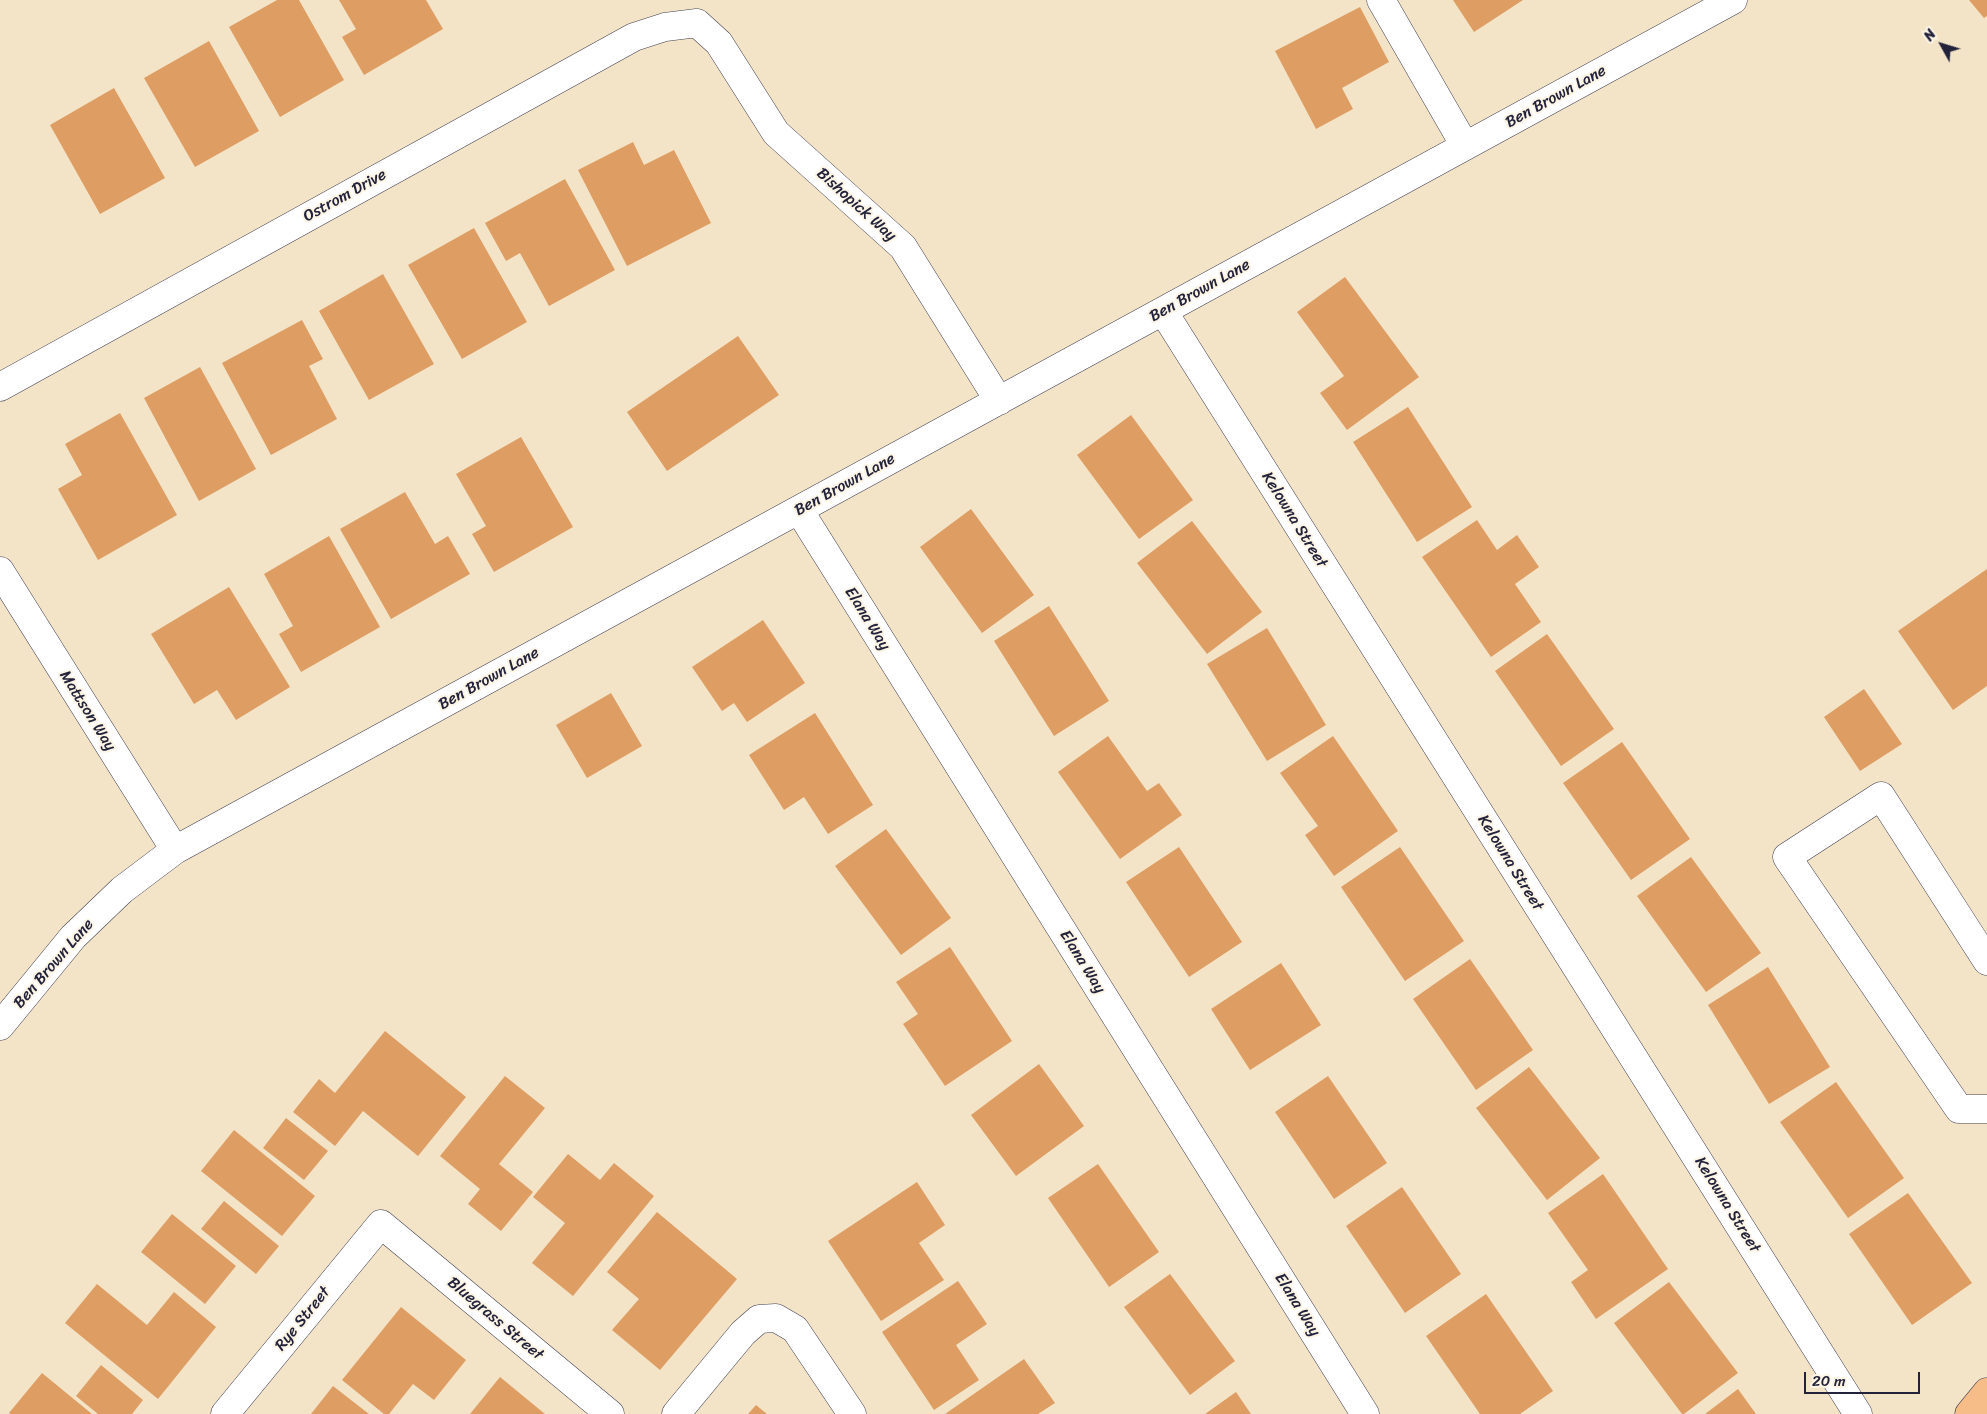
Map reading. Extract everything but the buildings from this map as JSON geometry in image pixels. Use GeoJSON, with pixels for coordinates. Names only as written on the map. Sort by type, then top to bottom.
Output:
{"type":"FeatureCollection","features":[{"type":"Feature","properties":{"kind":"main road"},"geometry":{"type":"LineString","coordinates":[[1969,1414],[1987,1392]]}},
{"type":"Feature","properties":{"kind":"street"},"geometry":{"type":"LineString","coordinates":[[1381,0],[1465,146]]}},
{"type":"Feature","properties":{"kind":"street","name":"Ben Brown Lane"},"geometry":{"type":"LineString","coordinates":[[0,1026],[73,936],[122,890],[175,850],[1733,0]]}},
{"type":"Feature","properties":{"kind":"street","name":"Ostrom Drive"},"geometry":{"type":"LineString","coordinates":[[0,387],[634,37],[665,26],[697,23]]}},
{"type":"Feature","properties":{"kind":"street","name":"Bishopick Way"},"geometry":{"type":"LineString","coordinates":[[697,23],[719,43],[776,132],[903,247],[999,401]]}},
{"type":"Feature","properties":{"kind":"street","name":"Kelowna Street"},"geometry":{"type":"LineString","coordinates":[[1163,311],[1858,1414]]}},
{"type":"Feature","properties":{"kind":"street","name":"Elana Way"},"geometry":{"type":"LineString","coordinates":[[799,510],[1366,1414]]}},
{"type":"Feature","properties":{"kind":"street","name":"Mattson Way"},"geometry":{"type":"LineString","coordinates":[[0,571],[175,850]]}},
{"type":"Feature","properties":{"kind":"street"},"geometry":{"type":"LineString","coordinates":[[1987,961],[1881,796],[1787,857],[1959,1109],[1987,1109]]}},
{"type":"Feature","properties":{"kind":"street","name":"Rye Street"},"geometry":{"type":"LineString","coordinates":[[225,1414],[381,1224]]}},
{"type":"Feature","properties":{"kind":"street","name":"Bluegrass Street"},"geometry":{"type":"LineString","coordinates":[[381,1224],[610,1414]]}},
{"type":"Feature","properties":{"kind":"street"},"geometry":{"type":"LineString","coordinates":[[676,1414],[743,1333],[759,1320],[776,1318],[795,1329],[852,1414]]}}]}
